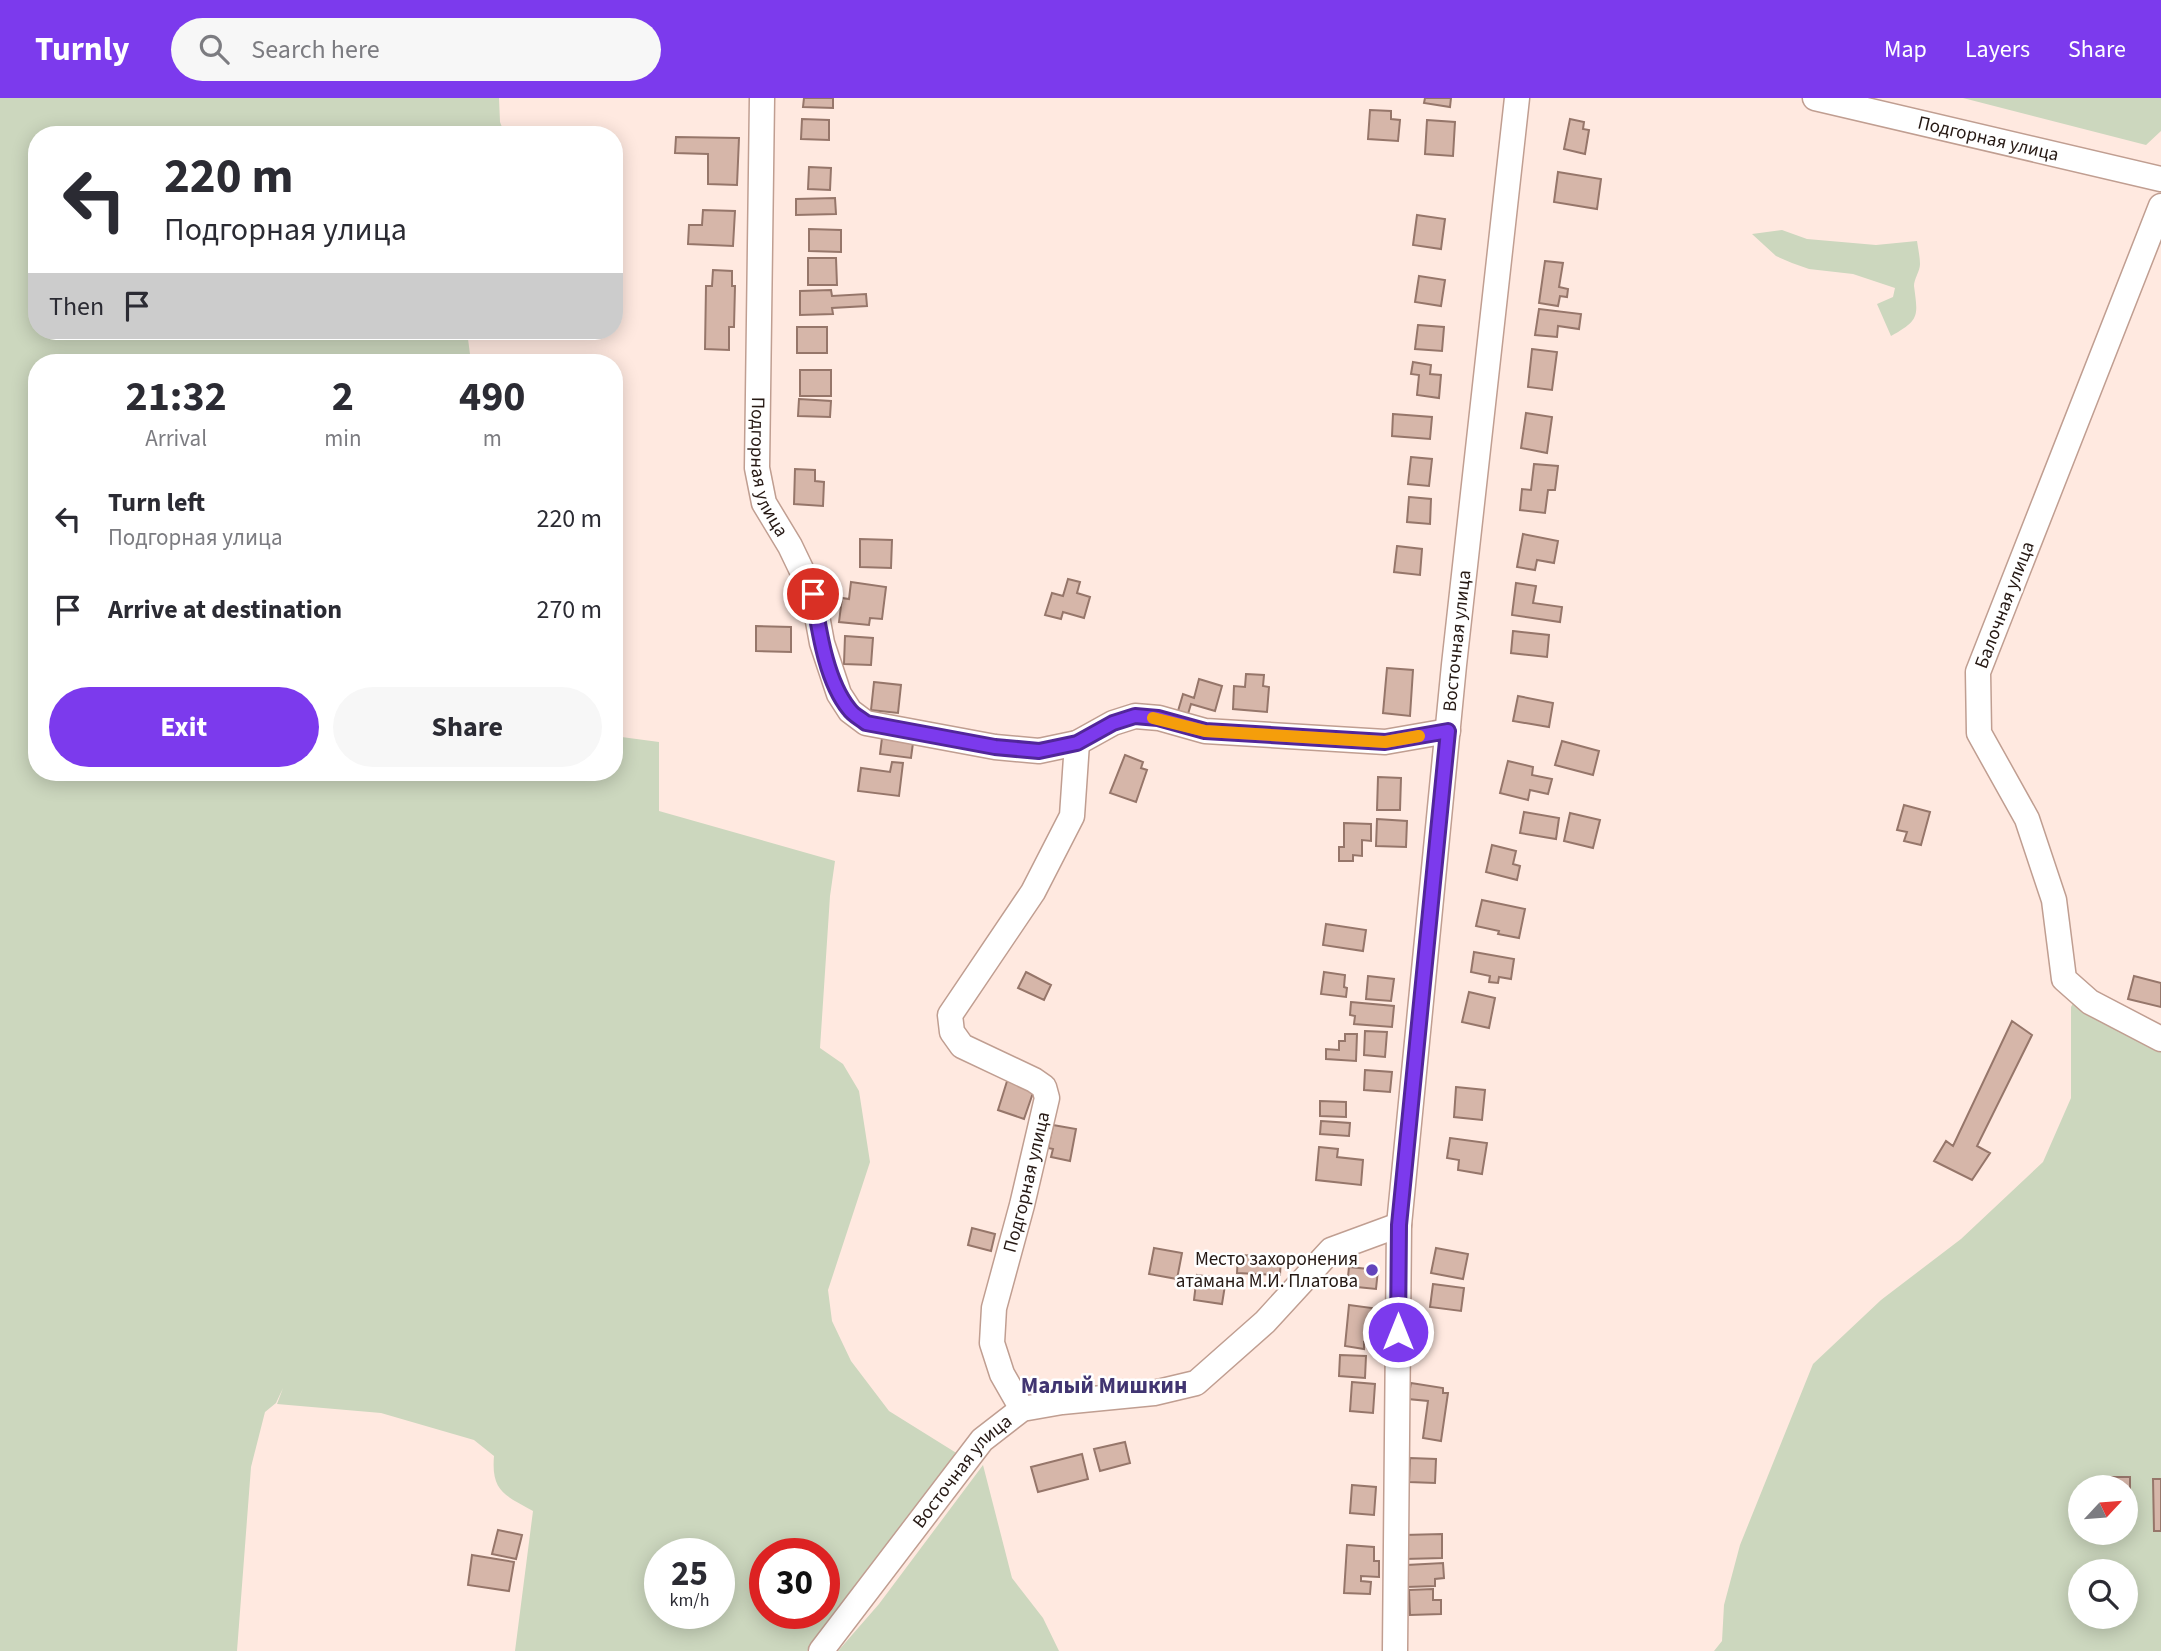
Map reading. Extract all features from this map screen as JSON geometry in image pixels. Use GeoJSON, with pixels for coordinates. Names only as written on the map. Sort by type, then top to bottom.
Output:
{"type":"FeatureCollection","features":[{"type":"Feature","properties":{"kind":"street","name":"Подгорная улица"},"geometry":{"type":"LineString","coordinates":[[762,98],[757,468],[764,503],[790,546],[813,594],[822,643],[839,694],[850,711],[866,723],[995,747],[1039,751],[1077,743],[1113,723],[1135,716],[1158,718],[1205,731],[1385,742],[1448,731]]}},
{"type":"Feature","properties":{"kind":"street","name":"Восточная улица"},"geometry":{"type":"LineString","coordinates":[[1395,1651],[1399,1225],[1448,731],[1517,98]]}},
{"type":"Feature","properties":{"kind":"street","name":"Подгорная улица"},"geometry":{"type":"LineString","coordinates":[[1815,98],[2161,179]]}},
{"type":"Feature","properties":{"kind":"street","name":"Балочная улица"},"geometry":{"type":"LineString","coordinates":[[2161,206],[1978,672],[1979,733],[2027,819],[2054,900],[2064,979],[2090,1002],[2161,1039]]}},
{"type":"Feature","properties":{"kind":"street","name":"Подгорная улица"},"geometry":{"type":"LineString","coordinates":[[1022,1409],[1002,1374],[992,1342],[994,1308],[1047,1098],[1044,1087],[1034,1080],[962,1046],[952,1032],[950,1015],[1033,892],[1072,816],[1077,743]]}},
{"type":"Feature","properties":{"kind":"street","name":"Восточная улица"},"geometry":{"type":"LineString","coordinates":[[821,1651],[982,1440],[1022,1409],[1062,1402],[1154,1393],[1196,1383],[1265,1322],[1331,1250],[1399,1225]]}},
{"type":"Feature","properties":{"kind":"green space"},"geometry":{"type":"Polygon","coordinates":[[[0,98],[499,98],[502,126],[28,126],[28,340],[468,340],[470,354],[28,354],[28,781],[623,781],[623,737],[659,742],[659,811],[835,861],[830,896],[820,1048],[843,1064],[859,1091],[870,1162],[828,1290],[832,1321],[851,1361],[889,1411],[958,1454],[840,1612],[840,1538],[749,1538],[749,1629],[827,1629],[807,1651],[515,1651],[533,1511],[502,1491],[495,1478],[494,1456],[474,1440],[381,1413],[277,1404],[283,1388],[276,1403],[265,1412],[251,1467],[237,1651],[0,1651],[0,98]]]}},
{"type":"Feature","properties":{"kind":"green space"},"geometry":{"type":"Polygon","coordinates":[[[1963,98],[2161,98],[2161,131],[2146,145],[1963,98]]]}},
{"type":"Feature","properties":{"kind":"green space"},"geometry":{"type":"Polygon","coordinates":[[[1782,230],[1807,239],[1876,245],[1917,241],[1920,264],[1914,283],[1916,311],[1912,321],[1891,336],[1877,304],[1893,297],[1895,288],[1853,274],[1809,269],[1792,263],[1776,256],[1752,234],[1782,230]]]}},
{"type":"Feature","properties":{"kind":"green space"},"geometry":{"type":"Polygon","coordinates":[[[2083,984],[2161,1031],[2161,1651],[1714,1651],[1722,1641],[1724,1605],[1740,1545],[1813,1364],[1881,1300],[1961,1239],[2043,1162],[2071,1098],[2071,1007],[2083,984]]]}},
{"type":"Feature","properties":{"kind":"green space"},"geometry":{"type":"Polygon","coordinates":[[[983,1465],[1012,1578],[1043,1618],[1059,1651],[838,1651],[879,1604],[983,1465]]]}},
{"type":"Feature","properties":{"kind":"building"},"geometry":{"type":"Polygon","coordinates":[[[804,98],[833,98],[833,108],[803,107],[804,98]]]}},
{"type":"Feature","properties":{"kind":"building"},"geometry":{"type":"Polygon","coordinates":[[[1425,98],[1451,98],[1450,107],[1424,103],[1425,98]]]}},
{"type":"Feature","properties":{"kind":"building"},"geometry":{"type":"Polygon","coordinates":[[[1370,110],[1391,111],[1391,119],[1400,120],[1398,141],[1368,139],[1370,110]]]}},
{"type":"Feature","properties":{"kind":"building"},"geometry":{"type":"Polygon","coordinates":[[[802,119],[829,120],[829,140],[801,139],[802,119]]]}},
{"type":"Feature","properties":{"kind":"building"},"geometry":{"type":"Polygon","coordinates":[[[1570,119],[1584,122],[1583,129],[1589,130],[1585,154],[1564,149],[1570,119]]]}},
{"type":"Feature","properties":{"kind":"building"},"geometry":{"type":"Polygon","coordinates":[[[1427,120],[1455,122],[1453,156],[1425,154],[1427,120]]]}},
{"type":"Feature","properties":{"kind":"building"},"geometry":{"type":"Polygon","coordinates":[[[676,137],[739,138],[737,185],[708,184],[708,154],[675,153],[676,137]]]}},
{"type":"Feature","properties":{"kind":"building"},"geometry":{"type":"Polygon","coordinates":[[[809,167],[831,168],[830,190],[808,189],[809,167]]]}},
{"type":"Feature","properties":{"kind":"building"},"geometry":{"type":"Polygon","coordinates":[[[1558,172],[1601,179],[1597,209],[1554,202],[1558,172]]]}},
{"type":"Feature","properties":{"kind":"building"},"geometry":{"type":"Polygon","coordinates":[[[835,198],[836,214],[796,215],[796,199],[835,198]]]}},
{"type":"Feature","properties":{"kind":"building"},"geometry":{"type":"Polygon","coordinates":[[[703,210],[735,211],[733,246],[688,244],[689,225],[702,225],[703,210]]]}},
{"type":"Feature","properties":{"kind":"building"},"geometry":{"type":"Polygon","coordinates":[[[1417,215],[1445,219],[1441,249],[1413,245],[1417,215]]]}},
{"type":"Feature","properties":{"kind":"building"},"geometry":{"type":"Polygon","coordinates":[[[809,229],[841,230],[841,252],[809,251],[809,229]]]}},
{"type":"Feature","properties":{"kind":"building"},"geometry":{"type":"Polygon","coordinates":[[[808,258],[836,258],[837,285],[808,285],[808,258]]]}},
{"type":"Feature","properties":{"kind":"building"},"geometry":{"type":"Polygon","coordinates":[[[1545,261],[1563,263],[1559,287],[1568,289],[1567,297],[1560,296],[1558,306],[1539,303],[1545,261]]]}},
{"type":"Feature","properties":{"kind":"building"},"geometry":{"type":"Polygon","coordinates":[[[713,270],[732,271],[732,286],[735,286],[734,327],[729,327],[729,350],[705,349],[706,286],[712,286],[713,270]]]}},
{"type":"Feature","properties":{"kind":"building"},"geometry":{"type":"Polygon","coordinates":[[[1419,276],[1445,280],[1441,306],[1415,302],[1419,276]]]}},
{"type":"Feature","properties":{"kind":"building"},"geometry":{"type":"Polygon","coordinates":[[[831,290],[832,296],[866,294],[867,306],[832,308],[833,314],[800,315],[800,291],[831,290]]]}},
{"type":"Feature","properties":{"kind":"building"},"geometry":{"type":"Polygon","coordinates":[[[1539,309],[1581,314],[1579,329],[1558,326],[1557,337],[1535,335],[1539,309]]]}},
{"type":"Feature","properties":{"kind":"building"},"geometry":{"type":"Polygon","coordinates":[[[1418,325],[1444,327],[1442,351],[1415,349],[1418,325]]]}},
{"type":"Feature","properties":{"kind":"building"},"geometry":{"type":"Polygon","coordinates":[[[797,327],[827,327],[827,353],[797,353],[797,327]]]}},
{"type":"Feature","properties":{"kind":"building"},"geometry":{"type":"Polygon","coordinates":[[[1532,349],[1557,352],[1552,390],[1528,387],[1532,349]]]}},
{"type":"Feature","properties":{"kind":"building"},"geometry":{"type":"Polygon","coordinates":[[[1413,362],[1431,365],[1430,374],[1441,375],[1439,398],[1417,395],[1419,375],[1411,374],[1413,362]]]}},
{"type":"Feature","properties":{"kind":"building"},"geometry":{"type":"Polygon","coordinates":[[[800,370],[831,370],[831,396],[800,396],[800,370]]]}},
{"type":"Feature","properties":{"kind":"building"},"geometry":{"type":"Polygon","coordinates":[[[799,399],[831,401],[830,417],[798,416],[799,399]]]}},
{"type":"Feature","properties":{"kind":"building"},"geometry":{"type":"Polygon","coordinates":[[[1526,413],[1552,417],[1547,453],[1521,448],[1526,413]]]}},
{"type":"Feature","properties":{"kind":"building"},"geometry":{"type":"Polygon","coordinates":[[[1393,414],[1432,417],[1430,439],[1392,436],[1393,414]]]}},
{"type":"Feature","properties":{"kind":"building"},"geometry":{"type":"Polygon","coordinates":[[[1411,457],[1432,459],[1429,486],[1408,484],[1411,457]]]}},
{"type":"Feature","properties":{"kind":"building"},"geometry":{"type":"Polygon","coordinates":[[[1534,464],[1558,466],[1555,490],[1548,490],[1545,513],[1520,510],[1522,489],[1531,490],[1534,464]]]}},
{"type":"Feature","properties":{"kind":"building"},"geometry":{"type":"Polygon","coordinates":[[[795,469],[815,470],[815,481],[824,482],[823,506],[794,504],[795,469]]]}},
{"type":"Feature","properties":{"kind":"building"},"geometry":{"type":"Polygon","coordinates":[[[1409,497],[1431,499],[1430,524],[1407,522],[1409,497]]]}},
{"type":"Feature","properties":{"kind":"building"},"geometry":{"type":"Polygon","coordinates":[[[1523,534],[1558,541],[1554,563],[1537,560],[1535,570],[1517,567],[1523,534]]]}},
{"type":"Feature","properties":{"kind":"building"},"geometry":{"type":"Polygon","coordinates":[[[860,539],[892,540],[891,568],[860,567],[860,539]]]}},
{"type":"Feature","properties":{"kind":"building"},"geometry":{"type":"Polygon","coordinates":[[[1397,546],[1422,549],[1420,575],[1394,572],[1397,546]]]}},
{"type":"Feature","properties":{"kind":"building"},"geometry":{"type":"Polygon","coordinates":[[[1068,579],[1080,582],[1077,593],[1090,597],[1084,618],[1063,612],[1061,619],[1045,615],[1052,593],[1063,596],[1068,579]]]}},
{"type":"Feature","properties":{"kind":"building"},"geometry":{"type":"Polygon","coordinates":[[[851,582],[886,587],[882,619],[870,618],[869,625],[839,622],[842,598],[849,599],[851,582]]]}},
{"type":"Feature","properties":{"kind":"building"},"geometry":{"type":"Polygon","coordinates":[[[1516,583],[1536,586],[1533,603],[1562,607],[1560,622],[1512,615],[1516,583]]]}},
{"type":"Feature","properties":{"kind":"building"},"geometry":{"type":"Polygon","coordinates":[[[756,626],[791,627],[791,652],[756,651],[756,626]]]}},
{"type":"Feature","properties":{"kind":"building"},"geometry":{"type":"Polygon","coordinates":[[[1513,631],[1549,635],[1547,657],[1511,653],[1513,631]]]}},
{"type":"Feature","properties":{"kind":"building"},"geometry":{"type":"Polygon","coordinates":[[[845,636],[873,638],[871,665],[844,664],[845,636]]]}},
{"type":"Feature","properties":{"kind":"building"},"geometry":{"type":"Polygon","coordinates":[[[1387,668],[1413,670],[1410,716],[1383,713],[1387,668]]]}},
{"type":"Feature","properties":{"kind":"building"},"geometry":{"type":"Polygon","coordinates":[[[1246,674],[1264,675],[1263,686],[1269,687],[1267,712],[1233,709],[1234,686],[1245,687],[1246,674]]]}},
{"type":"Feature","properties":{"kind":"building"},"geometry":{"type":"Polygon","coordinates":[[[1199,679],[1222,686],[1215,711],[1191,704],[1188,714],[1178,711],[1183,694],[1194,698],[1199,679]]]}},
{"type":"Feature","properties":{"kind":"building"},"geometry":{"type":"Polygon","coordinates":[[[874,682],[901,685],[898,713],[871,710],[874,682]]]}},
{"type":"Feature","properties":{"kind":"building"},"geometry":{"type":"Polygon","coordinates":[[[1518,696],[1553,703],[1549,727],[1513,721],[1518,696]]]}},
{"type":"Feature","properties":{"kind":"building"},"geometry":{"type":"Polygon","coordinates":[[[882,738],[913,743],[911,758],[880,754],[882,738]]]}},
{"type":"Feature","properties":{"kind":"building"},"geometry":{"type":"Polygon","coordinates":[[[1562,741],[1599,751],[1593,775],[1555,765],[1562,741]]]}},
{"type":"Feature","properties":{"kind":"building"},"geometry":{"type":"Polygon","coordinates":[[[1125,755],[1143,762],[1141,768],[1147,770],[1136,802],[1110,793],[1125,755]]]}},
{"type":"Feature","properties":{"kind":"building"},"geometry":{"type":"Polygon","coordinates":[[[1508,761],[1533,767],[1532,775],[1552,779],[1548,794],[1530,790],[1528,800],[1500,793],[1508,761]]]}},
{"type":"Feature","properties":{"kind":"building"},"geometry":{"type":"Polygon","coordinates":[[[892,762],[903,763],[899,796],[858,791],[861,768],[890,772],[892,762]]]}},
{"type":"Feature","properties":{"kind":"building"},"geometry":{"type":"Polygon","coordinates":[[[1378,777],[1401,778],[1400,810],[1377,810],[1378,777]]]}},
{"type":"Feature","properties":{"kind":"building"},"geometry":{"type":"Polygon","coordinates":[[[1904,805],[1930,812],[1921,845],[1904,841],[1907,832],[1897,830],[1904,805]]]}},
{"type":"Feature","properties":{"kind":"building"},"geometry":{"type":"Polygon","coordinates":[[[1524,812],[1559,818],[1556,839],[1520,833],[1524,812]]]}},
{"type":"Feature","properties":{"kind":"building"},"geometry":{"type":"Polygon","coordinates":[[[1570,813],[1600,820],[1593,848],[1564,841],[1570,813]]]}},
{"type":"Feature","properties":{"kind":"building"},"geometry":{"type":"Polygon","coordinates":[[[1377,819],[1407,821],[1406,847],[1376,846],[1377,819]]]}},
{"type":"Feature","properties":{"kind":"building"},"geometry":{"type":"Polygon","coordinates":[[[1344,823],[1371,824],[1371,841],[1362,840],[1362,856],[1353,855],[1353,861],[1339,861],[1339,847],[1344,847],[1344,823]]]}},
{"type":"Feature","properties":{"kind":"building"},"geometry":{"type":"Polygon","coordinates":[[[1492,845],[1516,851],[1513,864],[1520,866],[1517,880],[1486,872],[1492,845]]]}},
{"type":"Feature","properties":{"kind":"building"},"geometry":{"type":"Polygon","coordinates":[[[1482,900],[1525,909],[1519,938],[1476,926],[1482,900]]]}},
{"type":"Feature","properties":{"kind":"building"},"geometry":{"type":"Polygon","coordinates":[[[1326,924],[1366,930],[1363,951],[1323,945],[1326,924]]]}},
{"type":"Feature","properties":{"kind":"building"},"geometry":{"type":"Polygon","coordinates":[[[1474,952],[1514,959],[1511,979],[1499,977],[1498,983],[1489,982],[1490,976],[1471,972],[1474,952]]]}},
{"type":"Feature","properties":{"kind":"building"},"geometry":{"type":"Polygon","coordinates":[[[1026,972],[1051,985],[1044,1000],[1018,988],[1026,972]]]}},
{"type":"Feature","properties":{"kind":"building"},"geometry":{"type":"Polygon","coordinates":[[[1324,972],[1345,975],[1346,997],[1321,994],[1324,972]]]}},
{"type":"Feature","properties":{"kind":"building"},"geometry":{"type":"Polygon","coordinates":[[[1368,976],[1394,979],[1391,1001],[1366,999],[1368,976]]]}},
{"type":"Feature","properties":{"kind":"building"},"geometry":{"type":"Polygon","coordinates":[[[2134,976],[2161,983],[2161,1007],[2128,999],[2134,976]]]}},
{"type":"Feature","properties":{"kind":"building"},"geometry":{"type":"Polygon","coordinates":[[[1469,992],[1495,998],[1489,1028],[1462,1022],[1469,992]]]}},
{"type":"Feature","properties":{"kind":"building"},"geometry":{"type":"Polygon","coordinates":[[[1351,1002],[1394,1006],[1392,1027],[1354,1024],[1355,1016],[1350,1015],[1351,1002]]]}},
{"type":"Feature","properties":{"kind":"building"},"geometry":{"type":"Polygon","coordinates":[[[2012,1021],[2032,1035],[1977,1146],[1990,1153],[1972,1180],[1934,1161],[1946,1141],[1953,1146],[2012,1021]]]}},
{"type":"Feature","properties":{"kind":"building"},"geometry":{"type":"Polygon","coordinates":[[[1365,1031],[1387,1032],[1385,1057],[1364,1055],[1365,1031]]]}},
{"type":"Feature","properties":{"kind":"building"},"geometry":{"type":"Polygon","coordinates":[[[1345,1034],[1357,1034],[1356,1061],[1326,1059],[1326,1049],[1339,1050],[1339,1041],[1345,1041],[1345,1034]]]}},
{"type":"Feature","properties":{"kind":"building"},"geometry":{"type":"Polygon","coordinates":[[[1365,1070],[1392,1072],[1390,1092],[1364,1090],[1365,1070]]]}},
{"type":"Feature","properties":{"kind":"building"},"geometry":{"type":"Polygon","coordinates":[[[1008,1078],[1035,1087],[1024,1119],[998,1110],[1008,1078]]]}},
{"type":"Feature","properties":{"kind":"building"},"geometry":{"type":"Polygon","coordinates":[[[1456,1087],[1485,1090],[1482,1120],[1454,1117],[1456,1087]]]}},
{"type":"Feature","properties":{"kind":"building"},"geometry":{"type":"Polygon","coordinates":[[[1320,1101],[1346,1102],[1346,1117],[1320,1116],[1320,1101]]]}},
{"type":"Feature","properties":{"kind":"building"},"geometry":{"type":"Polygon","coordinates":[[[1321,1121],[1350,1123],[1349,1136],[1320,1134],[1321,1121]]]}},
{"type":"Feature","properties":{"kind":"building"},"geometry":{"type":"Polygon","coordinates":[[[1053,1125],[1076,1129],[1070,1161],[1051,1157],[1053,1149],[1048,1148],[1053,1125]]]}},
{"type":"Feature","properties":{"kind":"building"},"geometry":{"type":"Polygon","coordinates":[[[1450,1138],[1487,1143],[1482,1174],[1458,1170],[1459,1160],[1447,1158],[1450,1138]]]}},
{"type":"Feature","properties":{"kind":"building"},"geometry":{"type":"Polygon","coordinates":[[[1319,1147],[1338,1149],[1337,1157],[1363,1160],[1361,1185],[1316,1180],[1319,1147]]]}},
{"type":"Feature","properties":{"kind":"building"},"geometry":{"type":"Polygon","coordinates":[[[972,1228],[995,1234],[991,1251],[968,1245],[972,1228]]]}},
{"type":"Feature","properties":{"kind":"building"},"geometry":{"type":"Polygon","coordinates":[[[1154,1248],[1182,1253],[1177,1279],[1149,1274],[1154,1248]]]}},
{"type":"Feature","properties":{"kind":"building"},"geometry":{"type":"Polygon","coordinates":[[[1436,1248],[1468,1254],[1463,1279],[1431,1273],[1436,1248]]]}},
{"type":"Feature","properties":{"kind":"building"},"geometry":{"type":"Polygon","coordinates":[[[1238,1255],[1281,1257],[1280,1275],[1237,1273],[1238,1255]]]}},
{"type":"Feature","properties":{"kind":"building"},"geometry":{"type":"Polygon","coordinates":[[[1349,1267],[1378,1270],[1376,1289],[1347,1286],[1349,1267]]]}},
{"type":"Feature","properties":{"kind":"building"},"geometry":{"type":"Polygon","coordinates":[[[1197,1275],[1226,1279],[1222,1304],[1194,1300],[1197,1275]]]}},
{"type":"Feature","properties":{"kind":"building"},"geometry":{"type":"Polygon","coordinates":[[[1433,1284],[1464,1288],[1461,1311],[1430,1307],[1433,1284]]]}},
{"type":"Feature","properties":{"kind":"building"},"geometry":{"type":"Polygon","coordinates":[[[1349,1305],[1372,1308],[1369,1343],[1364,1342],[1364,1349],[1345,1346],[1349,1305]]]}},
{"type":"Feature","properties":{"kind":"building"},"geometry":{"type":"Polygon","coordinates":[[[1340,1355],[1366,1356],[1365,1378],[1339,1376],[1340,1355]]]}},
{"type":"Feature","properties":{"kind":"building"},"geometry":{"type":"Polygon","coordinates":[[[1352,1382],[1375,1384],[1373,1413],[1350,1411],[1352,1382]]]}},
{"type":"Feature","properties":{"kind":"building"},"geometry":{"type":"Polygon","coordinates":[[[1411,1383],[1443,1388],[1443,1393],[1448,1393],[1441,1441],[1423,1438],[1428,1401],[1408,1399],[1411,1383]]]}},
{"type":"Feature","properties":{"kind":"building"},"geometry":{"type":"Polygon","coordinates":[[[1125,1442],[1130,1463],[1100,1471],[1094,1449],[1125,1442]]]}},
{"type":"Feature","properties":{"kind":"building"},"geometry":{"type":"Polygon","coordinates":[[[1082,1454],[1088,1479],[1038,1492],[1031,1467],[1082,1454]]]}},
{"type":"Feature","properties":{"kind":"building"},"geometry":{"type":"Polygon","coordinates":[[[1410,1458],[1436,1459],[1435,1483],[1409,1482],[1410,1458]]]}},
{"type":"Feature","properties":{"kind":"building"},"geometry":{"type":"Polygon","coordinates":[[[2153,1479],[2161,1479],[2161,1531],[2154,1531],[2153,1479]]]}},
{"type":"Feature","properties":{"kind":"building"},"geometry":{"type":"Polygon","coordinates":[[[1352,1485],[1376,1487],[1374,1515],[1350,1513],[1352,1485]]]}},
{"type":"Feature","properties":{"kind":"building"},"geometry":{"type":"Polygon","coordinates":[[[498,1530],[522,1535],[516,1559],[492,1554],[498,1530]]]}},
{"type":"Feature","properties":{"kind":"building"},"geometry":{"type":"Polygon","coordinates":[[[1442,1534],[1442,1558],[1405,1559],[1404,1535],[1442,1534]]]}},
{"type":"Feature","properties":{"kind":"building"},"geometry":{"type":"Polygon","coordinates":[[[1347,1545],[1374,1547],[1374,1561],[1379,1561],[1379,1577],[1361,1576],[1361,1581],[1371,1582],[1370,1594],[1344,1593],[1347,1545]]]}},
{"type":"Feature","properties":{"kind":"building"},"geometry":{"type":"Polygon","coordinates":[[[472,1555],[514,1562],[509,1591],[468,1585],[472,1555]]]}},
{"type":"Feature","properties":{"kind":"building"},"geometry":{"type":"Polygon","coordinates":[[[1443,1563],[1444,1578],[1435,1579],[1435,1586],[1407,1587],[1407,1565],[1443,1563]]]}},
{"type":"Feature","properties":{"kind":"building"},"geometry":{"type":"Polygon","coordinates":[[[1433,1589],[1433,1600],[1441,1600],[1441,1614],[1410,1615],[1409,1590],[1433,1589]]]}},
{"type":"Feature","properties":{"kind":"slow traffic"},"geometry":{"type":"LineString","coordinates":[[1153,718],[1205,731],[1385,742],[1419,736]]}},
{"type":"Feature","properties":{"kind":"place","name":"Место захоронения атамана М.И. Платова"},"geometry":{"type":"Point","coordinates":[1372,1270]}},
{"type":"Feature","properties":{"kind":"district","name":"Малый Мишкин"},"geometry":{"type":"Point","coordinates":[1104,1385]}},
{"type":"Feature","properties":{"kind":"route"},"geometry":{"type":"LineString","coordinates":[[813,594],[822,643],[839,694],[850,711],[866,723],[995,747],[1039,751],[1077,743],[1113,723],[1135,716],[1158,718],[1205,731],[1385,742],[1448,731],[1399,1225],[1398,1332]]}}]}
